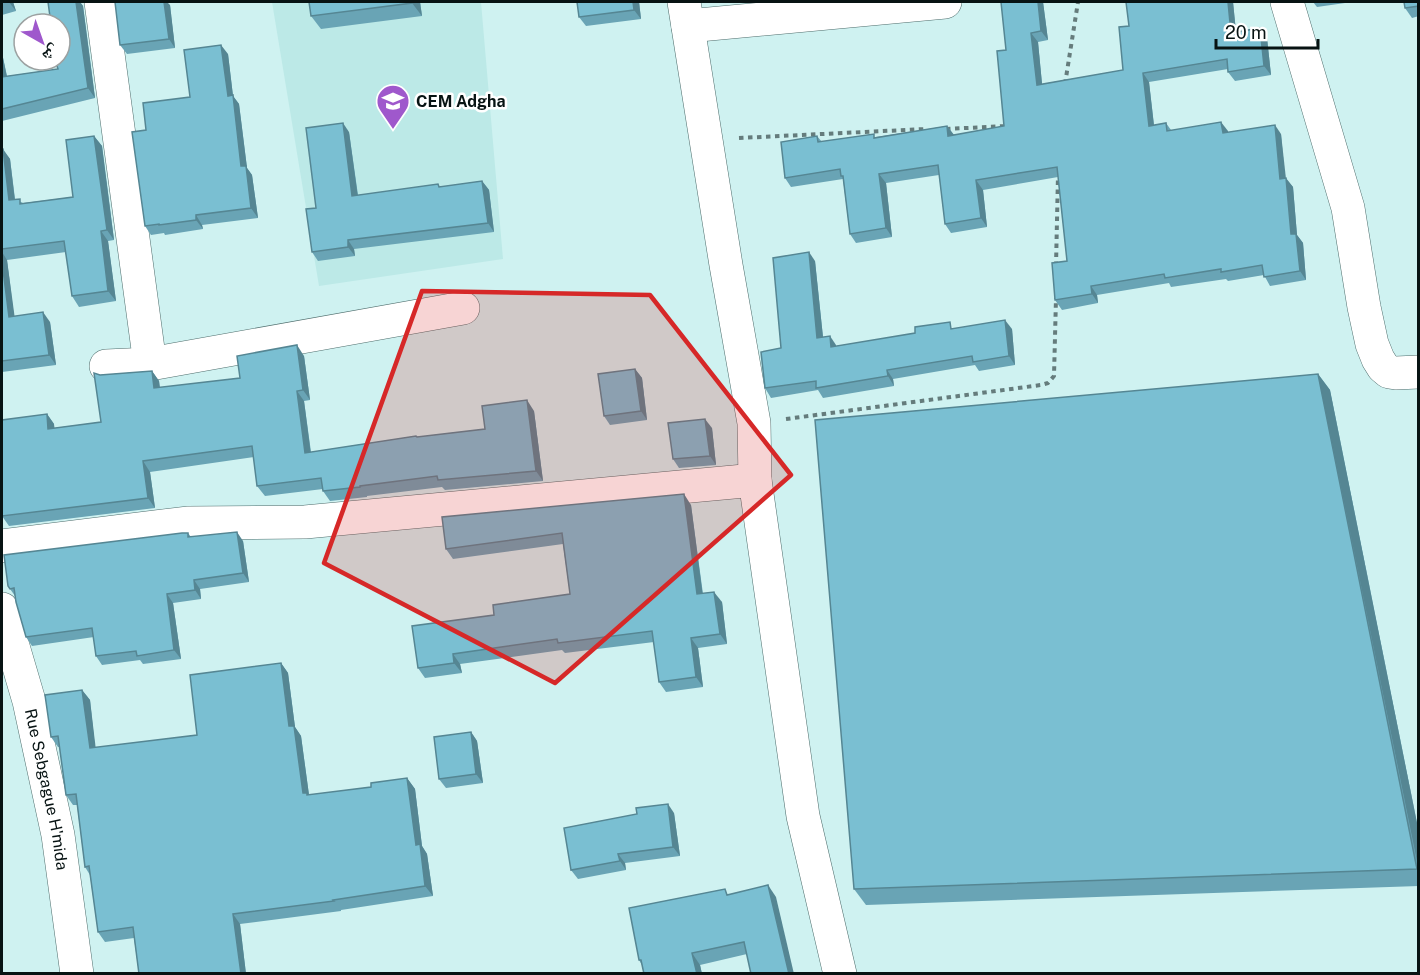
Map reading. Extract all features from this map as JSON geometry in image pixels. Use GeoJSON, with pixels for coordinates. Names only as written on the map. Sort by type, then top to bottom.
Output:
{"type":"FeatureCollection","features":[{"type":"Feature","properties":{"kind":"street"},"geometry":{"type":"LineString","coordinates":[[101,2],[150,364]]}},
{"type":"Feature","properties":{"kind":"street"},"geometry":{"type":"LineString","coordinates":[[840,974],[803,816],[755,480],[754,423],[686,14],[945,2]]}},
{"type":"Feature","properties":{"kind":"street"},"geometry":{"type":"LineString","coordinates":[[1287,2],[1348,208],[1372,344],[1378,359],[1389,372],[1419,372]]}},
{"type":"Feature","properties":{"kind":"street"},"geometry":{"type":"LineString","coordinates":[[106,366],[150,364],[464,308]]}},
{"type":"Feature","properties":{"kind":"street"},"geometry":{"type":"LineString","coordinates":[[2,546],[187,523],[305,522],[755,480]]}},
{"type":"Feature","properties":{"kind":"street","name":"Rue Sebgague H'mida"},"geometry":{"type":"LineString","coordinates":[[2,609],[29,701],[58,835],[77,974]]}},
{"type":"Feature","properties":{"kind":"path"},"geometry":{"type":"LineString","coordinates":[[1064,90],[1078,2]]}},
{"type":"Feature","properties":{"kind":"path"},"geometry":{"type":"LineString","coordinates":[[942,129],[1012,126]]}},
{"type":"Feature","properties":{"kind":"path"},"geometry":{"type":"LineString","coordinates":[[707,139],[930,129]]}},
{"type":"Feature","properties":{"kind":"path"},"geometry":{"type":"LineString","coordinates":[[1056,273],[1058,170]]}},
{"type":"Feature","properties":{"kind":"path"},"geometry":{"type":"LineString","coordinates":[[754,423],[1048,383],[1054,376],[1056,296]]}},
{"type":"Feature","properties":{"kind":"highlighted area"},"geometry":{"type":"Polygon","coordinates":[[[422,291],[650,295],[791,475],[555,683],[324,563],[422,291]]]}},
{"type":"Feature","properties":{"kind":"shaded area","name":"CEM Adgha"},"geometry":{"type":"Polygon","coordinates":[[[272,2],[481,2],[503,259],[319,286],[272,2]]]}},
{"type":"Feature","properties":{"kind":"building"},"geometry":{"type":"Polygon","coordinates":[[[48,2],[76,2],[88,88],[2,109],[2,77],[37,72],[72,72],[72,12],[49,12],[48,2]]]}},
{"type":"Feature","properties":{"kind":"building"},"geometry":{"type":"Polygon","coordinates":[[[115,2],[164,2],[169,39],[120,45],[115,2]]]}},
{"type":"Feature","properties":{"kind":"building"},"geometry":{"type":"Polygon","coordinates":[[[309,2],[412,2],[412,3],[311,16],[309,2]]]}},
{"type":"Feature","properties":{"kind":"building"},"geometry":{"type":"Polygon","coordinates":[[[577,2],[633,2],[634,10],[579,17],[577,2]]]}},
{"type":"Feature","properties":{"kind":"building"},"geometry":{"type":"Polygon","coordinates":[[[1001,2],[1038,2],[1041,31],[1031,33],[1037,85],[1123,70],[1119,27],[1129,26],[1126,2],[1228,2],[1231,33],[1260,28],[1264,66],[1228,72],[1227,59],[1143,73],[1149,126],[1166,123],[1167,131],[1221,122],[1223,133],[1275,125],[1280,179],[1286,178],[1291,234],[1296,234],[1300,271],[1264,277],[1262,265],[1165,278],[1164,274],[1091,286],[1092,294],[1055,300],[1052,263],[1067,261],[1057,167],[976,180],[981,218],[945,224],[938,165],[879,174],[886,228],[850,234],[843,176],[841,176],[840,169],[785,178],[781,142],[817,136],[818,142],[874,134],[874,138],[947,126],[948,136],[1004,126],[997,51],[1006,50],[1001,2]]]}},
{"type":"Feature","properties":{"kind":"building"},"geometry":{"type":"Polygon","coordinates":[[[1404,2],[1419,2],[1419,6],[1405,8],[1404,2]]]}},
{"type":"Feature","properties":{"kind":"building"},"geometry":{"type":"Polygon","coordinates":[[[221,45],[228,96],[233,95],[241,166],[246,166],[251,208],[196,215],[196,220],[145,226],[132,132],[146,130],[143,103],[190,97],[184,50],[221,45]]]}},
{"type":"Feature","properties":{"kind":"building"},"geometry":{"type":"Polygon","coordinates":[[[343,123],[352,196],[438,184],[439,187],[482,181],[488,223],[348,240],[348,247],[312,252],[306,209],[316,208],[306,128],[343,123]]]}},
{"type":"Feature","properties":{"kind":"building"},"geometry":{"type":"Polygon","coordinates":[[[94,136],[107,230],[101,231],[108,291],[72,296],[64,241],[2,249],[2,149],[9,200],[20,199],[20,204],[73,197],[66,140],[94,136]]]}},
{"type":"Feature","properties":{"kind":"building"},"geometry":{"type":"Polygon","coordinates":[[[809,252],[817,338],[830,336],[831,347],[915,333],[915,327],[950,322],[951,329],[1005,320],[1009,356],[973,362],[972,356],[887,370],[888,376],[816,388],[816,381],[765,388],[761,352],[781,348],[773,258],[809,252]]]}},
{"type":"Feature","properties":{"kind":"building"},"geometry":{"type":"Polygon","coordinates":[[[2,262],[9,317],[43,312],[49,355],[2,361],[2,262]]]}},
{"type":"Feature","properties":{"kind":"building"},"geometry":{"type":"Polygon","coordinates":[[[297,345],[303,390],[297,391],[305,453],[416,436],[485,429],[482,406],[527,400],[536,471],[438,480],[437,476],[323,491],[321,478],[257,486],[252,446],[143,461],[148,498],[2,516],[2,420],[47,414],[48,429],[101,422],[94,373],[100,375],[152,371],[154,388],[240,378],[237,356],[297,345]]]}},
{"type":"Feature","properties":{"kind":"building"},"geometry":{"type":"Polygon","coordinates":[[[635,369],[641,411],[604,416],[598,374],[635,369]]]}},
{"type":"Feature","properties":{"kind":"building"},"geometry":{"type":"Polygon","coordinates":[[[1318,374],[1417,869],[854,889],[815,420],[1318,374]]]}},
{"type":"Feature","properties":{"kind":"building"},"geometry":{"type":"Polygon","coordinates":[[[705,419],[710,456],[673,459],[668,423],[705,419]]]}},
{"type":"Feature","properties":{"kind":"building"},"geometry":{"type":"Polygon","coordinates":[[[684,494],[697,594],[714,592],[720,634],[691,638],[696,677],[659,682],[652,631],[558,643],[557,639],[453,654],[454,663],[418,668],[412,626],[494,615],[493,605],[570,594],[562,533],[446,549],[442,517],[684,494]]]}},
{"type":"Feature","properties":{"kind":"building"},"geometry":{"type":"Polygon","coordinates":[[[237,532],[243,573],[194,580],[195,590],[167,594],[174,650],[137,656],[136,651],[96,656],[92,628],[26,637],[14,588],[10,589],[8,586],[4,555],[182,533],[188,533],[188,537],[237,532]]]}},
{"type":"Feature","properties":{"kind":"building"},"geometry":{"type":"Polygon","coordinates":[[[281,663],[289,726],[294,726],[303,793],[307,795],[371,787],[371,783],[407,778],[416,845],[420,844],[425,886],[233,914],[241,974],[139,974],[133,927],[98,932],[89,866],[85,867],[76,794],[66,795],[58,736],[51,737],[45,695],[82,690],[90,748],[197,735],[190,675],[281,663]]]}},
{"type":"Feature","properties":{"kind":"building"},"geometry":{"type":"Polygon","coordinates":[[[471,732],[476,774],[439,779],[434,737],[471,732]]]}},
{"type":"Feature","properties":{"kind":"building"},"geometry":{"type":"Polygon","coordinates":[[[668,804],[673,847],[618,854],[620,861],[571,870],[564,828],[637,814],[636,808],[668,804]]]}},
{"type":"Feature","properties":{"kind":"building"},"geometry":{"type":"Polygon","coordinates":[[[768,885],[789,974],[751,974],[744,942],[692,953],[697,974],[644,974],[629,908],[725,889],[727,895],[768,885]]]}},
{"type":"Feature","properties":{"kind":"place","name":"CEM Adgha"},"geometry":{"type":"Point","coordinates":[393,130]}}]}
